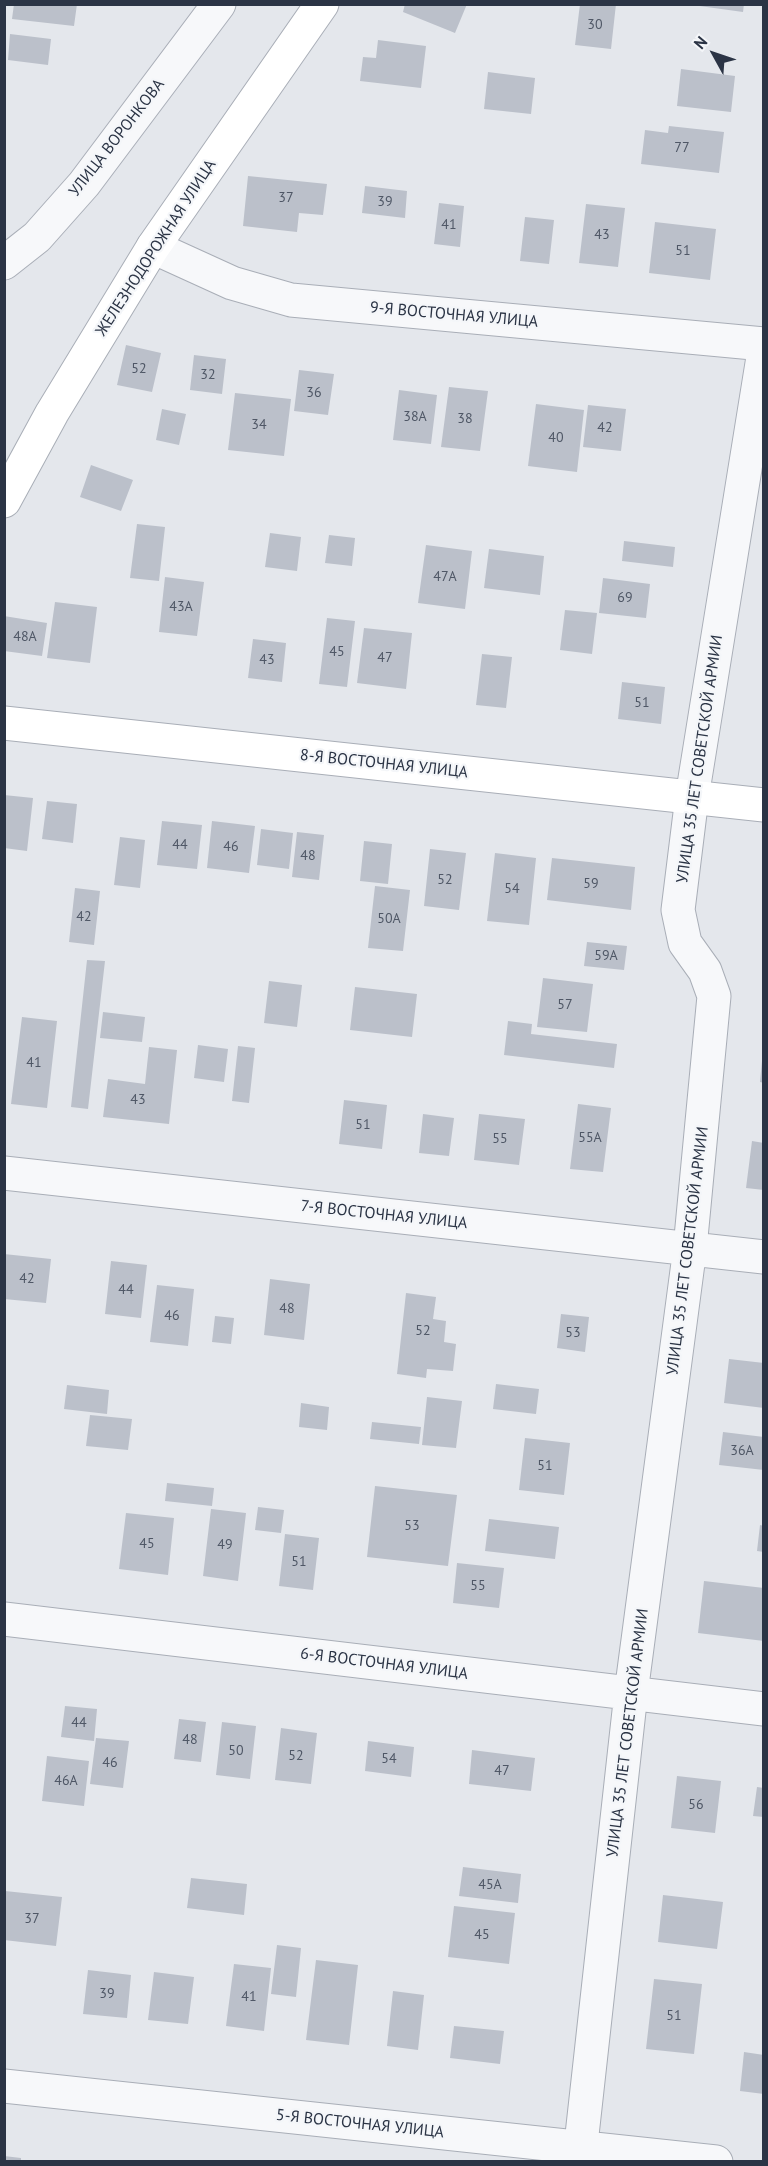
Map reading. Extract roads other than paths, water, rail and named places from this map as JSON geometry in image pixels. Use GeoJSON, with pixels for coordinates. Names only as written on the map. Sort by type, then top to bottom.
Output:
{"type":"FeatureCollection","features":[{"type":"Feature","properties":{"kind":"street","name":"УЛИЦА ВОРОНКОВА"},"geometry":{"type":"LineString","coordinates":[[4,263],[37,237],[84,183],[219,4]]}},
{"type":"Feature","properties":{"kind":"street","name":"ЖЕЛЕЗНОДОРОЖНАЯ УЛИЦА"},"geometry":{"type":"LineString","coordinates":[[4,501],[52,413],[153,247],[322,4]]}},
{"type":"Feature","properties":{"kind":"street","name":"9-Я ВОСТОЧНАЯ УЛИЦА"},"geometry":{"type":"LineString","coordinates":[[153,247],[232,283],[291,300],[764,344]]}},
{"type":"Feature","properties":{"kind":"street","name":"УЛИЦА 35 ЛЕТ СОВЕТСКОЙ АРМИИ"},"geometry":{"type":"LineString","coordinates":[[580,2155],[631,1694],[690,1248],[714,996],[705,971],[686,943],[678,910],[692,797],[764,351]]}},
{"type":"Feature","properties":{"kind":"street","name":"8-Я ВОСТОЧНАЯ УЛИЦА"},"geometry":{"type":"LineString","coordinates":[[4,723],[764,805]]}},
{"type":"Feature","properties":{"kind":"street","name":"7-Я ВОСТОЧНАЯ УЛИЦА"},"geometry":{"type":"LineString","coordinates":[[4,1173],[764,1257]]}},
{"type":"Feature","properties":{"kind":"street","name":"6-Я ВОСТОЧНАЯ УЛИЦА"},"geometry":{"type":"LineString","coordinates":[[4,1619],[764,1709]]}},
{"type":"Feature","properties":{"kind":"street","name":"5-Я ВОСТОЧНАЯ УЛИЦА"},"geometry":{"type":"LineString","coordinates":[[4,2086],[580,2155],[716,2162]]}}]}
